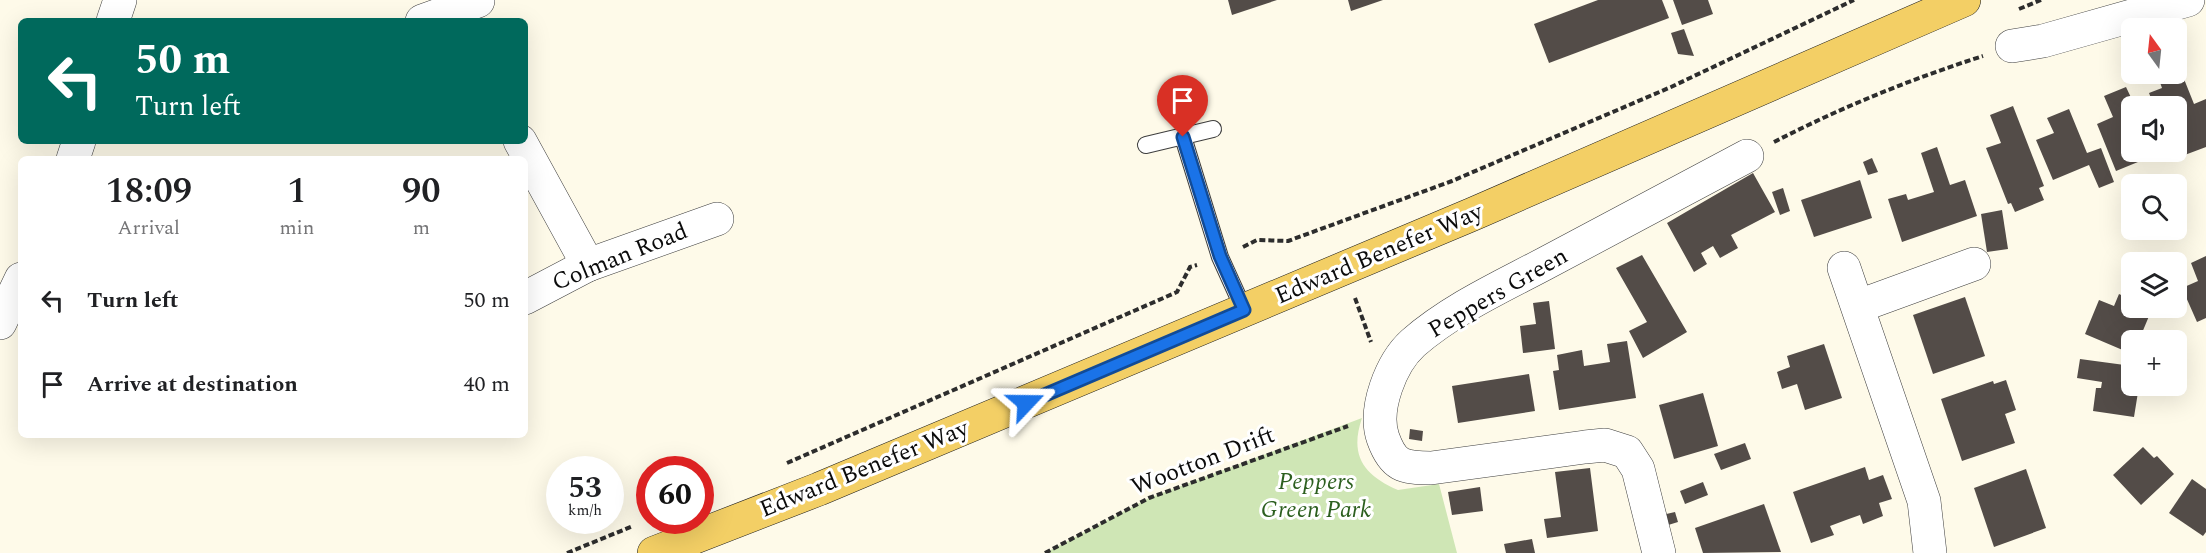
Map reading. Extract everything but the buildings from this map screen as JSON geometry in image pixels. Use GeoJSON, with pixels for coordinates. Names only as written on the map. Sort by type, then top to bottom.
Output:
{"type":"FeatureCollection","features":[{"type":"Feature","properties":{"kind":"main road","name":"Edward Benefer Way"},"geometry":{"type":"LineString","coordinates":[[654,553],[809,493],[1552,181],[1929,7],[1964,0]]}},
{"type":"Feature","properties":{"kind":"street"},"geometry":{"type":"LineString","coordinates":[[115,18],[120,0]]}},
{"type":"Feature","properties":{"kind":"street"},"geometry":{"type":"LineString","coordinates":[[2031,34],[2188,0]]}},
{"type":"Feature","properties":{"kind":"street"},"geometry":{"type":"LineString","coordinates":[[435,18],[479,8]]}},
{"type":"Feature","properties":{"kind":"street"},"geometry":{"type":"LineString","coordinates":[[522,144],[588,265]]}},
{"type":"Feature","properties":{"kind":"street","name":"Peppers Green"},"geometry":{"type":"LineString","coordinates":[[1384,399],[1401,357],[1413,343],[1462,309],[1747,156]]}},
{"type":"Feature","properties":{"kind":"street","name":"Colman Road"},"geometry":{"type":"LineString","coordinates":[[528,296],[588,265],[717,219]]}},
{"type":"Feature","properties":{"kind":"street"},"geometry":{"type":"LineString","coordinates":[[1859,306],[1974,264]]}},
{"type":"Feature","properties":{"kind":"street"},"geometry":{"type":"LineString","coordinates":[[1844,268],[1859,306],[1924,501],[1930,553]]}},
{"type":"Feature","properties":{"kind":"street"},"geometry":{"type":"LineString","coordinates":[[0,323],[18,285]]}},
{"type":"Feature","properties":{"kind":"street"},"geometry":{"type":"LineString","coordinates":[[1384,399],[1380,430],[1388,451],[1395,461],[1407,468],[1431,468],[1605,445],[1627,452],[1638,469],[1659,553]]}},
{"type":"Feature","properties":{"kind":"lane"},"geometry":{"type":"LineString","coordinates":[[1146,146],[1213,129]]}},
{"type":"Feature","properties":{"kind":"lane"},"geometry":{"type":"LineString","coordinates":[[1183,137],[1220,256],[1244,310]]}},
{"type":"Feature","properties":{"kind":"path"},"geometry":{"type":"LineString","coordinates":[[783,465],[1177,292],[1190,267],[1257,240],[1288,241],[1452,181],[1671,87],[1854,0]]}},
{"type":"Feature","properties":{"kind":"path"},"geometry":{"type":"LineString","coordinates":[[1747,156],[1850,104],[2031,34]]}},
{"type":"Feature","properties":{"kind":"path"},"geometry":{"type":"LineString","coordinates":[[1352,291],[1384,399]]}},
{"type":"Feature","properties":{"kind":"path","name":"Wootton Drift"},"geometry":{"type":"LineString","coordinates":[[1045,553],[1149,498],[1384,399]]}},
{"type":"Feature","properties":{"kind":"path"},"geometry":{"type":"LineString","coordinates":[[567,553],[636,524]]}},
{"type":"Feature","properties":{"kind":"green space","name":"Peppers Green Park"},"geometry":{"type":"Polygon","coordinates":[[[1362,418],[1357,443],[1362,463],[1376,478],[1398,490],[1439,484],[1457,553],[1045,553],[1149,498],[1362,418]]]}},
{"type":"Feature","properties":{"kind":"route"},"geometry":{"type":"LineString","coordinates":[[1026,403],[1244,310],[1220,256],[1183,137]]}}]}
